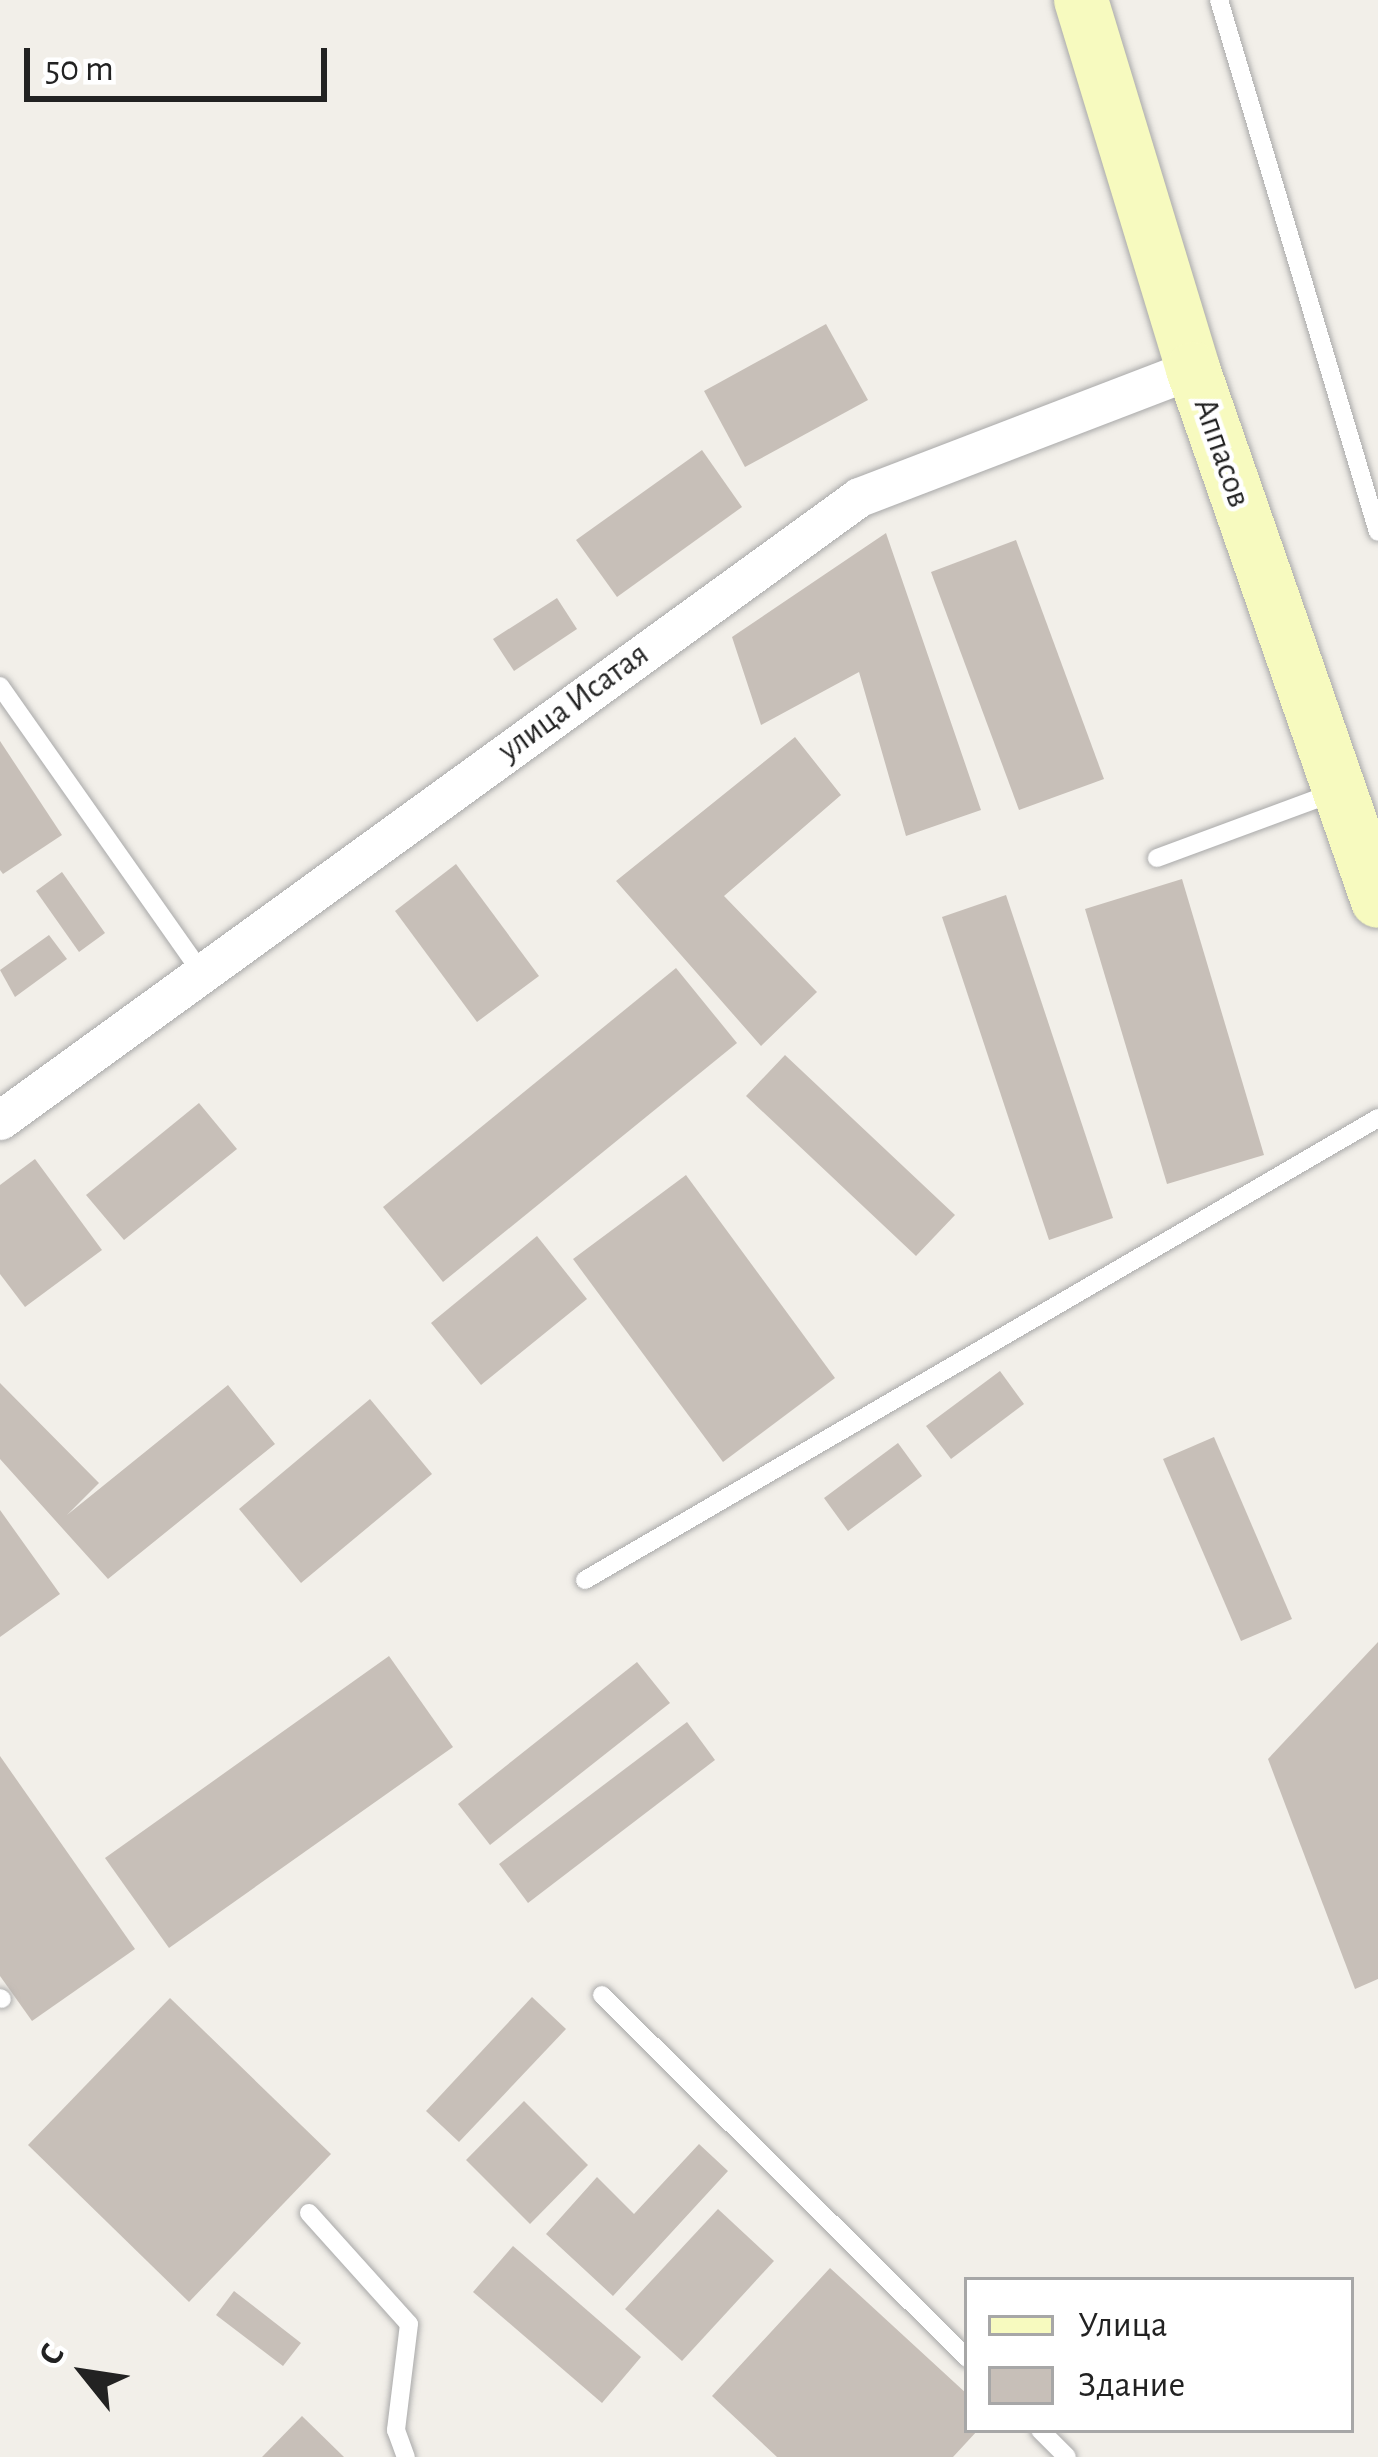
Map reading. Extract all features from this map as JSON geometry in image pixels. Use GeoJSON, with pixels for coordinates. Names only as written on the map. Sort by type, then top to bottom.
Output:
{"type":"FeatureCollection","features":[{"type":"Feature","properties":{"kind":"street","name":"Аппасов"},"geometry":{"type":"LineString","coordinates":[[1082,0],[1193,369],[1378,901]]}},
{"type":"Feature","properties":{"kind":"street","name":"улица Исатая"},"geometry":{"type":"LineString","coordinates":[[0,1120],[859,497],[1193,369]]}},
{"type":"Feature","properties":{"kind":"lane"},"geometry":{"type":"LineString","coordinates":[[1219,0],[1378,532]]}},
{"type":"Feature","properties":{"kind":"lane"},"geometry":{"type":"LineString","coordinates":[[0,686],[202,973]]}},
{"type":"Feature","properties":{"kind":"lane"},"geometry":{"type":"LineString","coordinates":[[1157,858],[1339,790]]}},
{"type":"Feature","properties":{"kind":"lane"},"geometry":{"type":"LineString","coordinates":[[585,1580],[1378,1118]]}},
{"type":"Feature","properties":{"kind":"lane"},"geometry":{"type":"LineString","coordinates":[[602,1994],[964,2355]]}},
{"type":"Feature","properties":{"kind":"lane"},"geometry":{"type":"LineString","coordinates":[[309,2213],[409,2324],[396,2430],[406,2457]]}},
{"type":"Feature","properties":{"kind":"lane"},"geometry":{"type":"LineString","coordinates":[[1043,2433],[1067,2457]]}},
{"type":"Feature","properties":{"kind":"building"},"geometry":{"type":"Polygon","coordinates":[[[826,324],[868,400],[745,467],[704,391],[826,324]]]}},
{"type":"Feature","properties":{"kind":"building"},"geometry":{"type":"Polygon","coordinates":[[[702,450],[742,507],[617,597],[576,540],[702,450]]]}},
{"type":"Feature","properties":{"kind":"building"},"geometry":{"type":"Polygon","coordinates":[[[886,533],[981,810],[906,836],[859,672],[761,725],[732,637],[886,533]]]}},
{"type":"Feature","properties":{"kind":"building"},"geometry":{"type":"Polygon","coordinates":[[[1016,540],[1104,779],[1019,810],[931,572],[1016,540]]]}},
{"type":"Feature","properties":{"kind":"building"},"geometry":{"type":"Polygon","coordinates":[[[557,598],[577,629],[514,671],[493,639],[557,598]]]}},
{"type":"Feature","properties":{"kind":"building"},"geometry":{"type":"Polygon","coordinates":[[[795,737],[841,795],[724,896],[817,992],[761,1046],[616,881],[795,737]]]}},
{"type":"Feature","properties":{"kind":"building"},"geometry":{"type":"Polygon","coordinates":[[[0,741],[62,835],[3,874],[0,870],[0,741]]]}},
{"type":"Feature","properties":{"kind":"building"},"geometry":{"type":"Polygon","coordinates":[[[456,864],[539,976],[477,1022],[395,911],[456,864]]]}},
{"type":"Feature","properties":{"kind":"building"},"geometry":{"type":"Polygon","coordinates":[[[62,872],[105,933],[79,952],[36,891],[62,872]]]}},
{"type":"Feature","properties":{"kind":"building"},"geometry":{"type":"Polygon","coordinates":[[[1182,879],[1264,1155],[1167,1184],[1085,909],[1182,879]]]}},
{"type":"Feature","properties":{"kind":"building"},"geometry":{"type":"Polygon","coordinates":[[[1006,895],[1113,1218],[1049,1240],[942,917],[1006,895]]]}},
{"type":"Feature","properties":{"kind":"building"},"geometry":{"type":"Polygon","coordinates":[[[49,935],[67,959],[15,997],[0,970],[49,935]]]}},
{"type":"Feature","properties":{"kind":"building"},"geometry":{"type":"Polygon","coordinates":[[[676,968],[737,1043],[443,1282],[383,1207],[676,968]]]}},
{"type":"Feature","properties":{"kind":"building"},"geometry":{"type":"Polygon","coordinates":[[[785,1055],[955,1215],[916,1256],[746,1096],[785,1055]]]}},
{"type":"Feature","properties":{"kind":"building"},"geometry":{"type":"Polygon","coordinates":[[[199,1103],[237,1149],[124,1240],[86,1195],[199,1103]]]}},
{"type":"Feature","properties":{"kind":"building"},"geometry":{"type":"Polygon","coordinates":[[[35,1159],[102,1250],[25,1307],[0,1274],[0,1185],[35,1159]]]}},
{"type":"Feature","properties":{"kind":"building"},"geometry":{"type":"Polygon","coordinates":[[[686,1175],[835,1378],[723,1462],[573,1259],[686,1175]]]}},
{"type":"Feature","properties":{"kind":"building"},"geometry":{"type":"Polygon","coordinates":[[[537,1236],[587,1299],[481,1385],[431,1323],[537,1236]]]}},
{"type":"Feature","properties":{"kind":"building"},"geometry":{"type":"Polygon","coordinates":[[[1000,1371],[1024,1404],[951,1459],[926,1426],[1000,1371]]]}},
{"type":"Feature","properties":{"kind":"building"},"geometry":{"type":"Polygon","coordinates":[[[0,1383],[99,1483],[67,1515],[228,1385],[275,1444],[108,1579],[0,1459],[0,1383]]]}},
{"type":"Feature","properties":{"kind":"building"},"geometry":{"type":"Polygon","coordinates":[[[370,1399],[432,1474],[301,1583],[239,1509],[370,1399]]]}},
{"type":"Feature","properties":{"kind":"building"},"geometry":{"type":"Polygon","coordinates":[[[1214,1437],[1292,1619],[1241,1641],[1163,1459],[1214,1437]]]}},
{"type":"Feature","properties":{"kind":"building"},"geometry":{"type":"Polygon","coordinates":[[[898,1443],[922,1476],[848,1531],[824,1498],[898,1443]]]}},
{"type":"Feature","properties":{"kind":"building"},"geometry":{"type":"Polygon","coordinates":[[[0,1510],[60,1594],[0,1637],[0,1510]]]}},
{"type":"Feature","properties":{"kind":"building"},"geometry":{"type":"Polygon","coordinates":[[[1378,1642],[1378,1979],[1355,1989],[1268,1759],[1378,1642]]]}},
{"type":"Feature","properties":{"kind":"building"},"geometry":{"type":"Polygon","coordinates":[[[389,1656],[453,1747],[169,1948],[105,1858],[389,1656]]]}},
{"type":"Feature","properties":{"kind":"building"},"geometry":{"type":"Polygon","coordinates":[[[637,1662],[670,1703],[490,1845],[458,1804],[637,1662]]]}},
{"type":"Feature","properties":{"kind":"building"},"geometry":{"type":"Polygon","coordinates":[[[687,1722],[715,1760],[528,1903],[499,1864],[687,1722]]]}},
{"type":"Feature","properties":{"kind":"building"},"geometry":{"type":"Polygon","coordinates":[[[0,1756],[135,1949],[32,2021],[0,1976],[0,1756]]]}},
{"type":"Feature","properties":{"kind":"building"},"geometry":{"type":"Polygon","coordinates":[[[532,1997],[566,2029],[459,2142],[426,2111],[532,1997]]]}},
{"type":"Feature","properties":{"kind":"building"},"geometry":{"type":"Polygon","coordinates":[[[170,1998],[331,2154],[189,2302],[28,2145],[170,1998]]]}},
{"type":"Feature","properties":{"kind":"building"},"geometry":{"type":"Polygon","coordinates":[[[524,2101],[588,2165],[530,2224],[466,2160],[524,2101]]]}},
{"type":"Feature","properties":{"kind":"building"},"geometry":{"type":"Polygon","coordinates":[[[699,2144],[728,2171],[613,2296],[546,2234],[597,2177],[634,2214],[699,2144]]]}},
{"type":"Feature","properties":{"kind":"building"},"geometry":{"type":"Polygon","coordinates":[[[718,2209],[774,2261],[682,2361],[625,2309],[718,2209]]]}},
{"type":"Feature","properties":{"kind":"building"},"geometry":{"type":"Polygon","coordinates":[[[513,2246],[641,2357],[602,2403],[473,2292],[513,2246]]]}},
{"type":"Feature","properties":{"kind":"building"},"geometry":{"type":"Polygon","coordinates":[[[830,2268],[964,2391],[964,2433],[975,2433],[953,2457],[777,2457],[712,2396],[830,2268]]]}},
{"type":"Feature","properties":{"kind":"building"},"geometry":{"type":"Polygon","coordinates":[[[234,2291],[301,2343],[283,2366],[216,2315],[234,2291]]]}},
{"type":"Feature","properties":{"kind":"building"},"geometry":{"type":"Polygon","coordinates":[[[302,2416],[344,2457],[262,2457],[302,2416]]]}}]}
